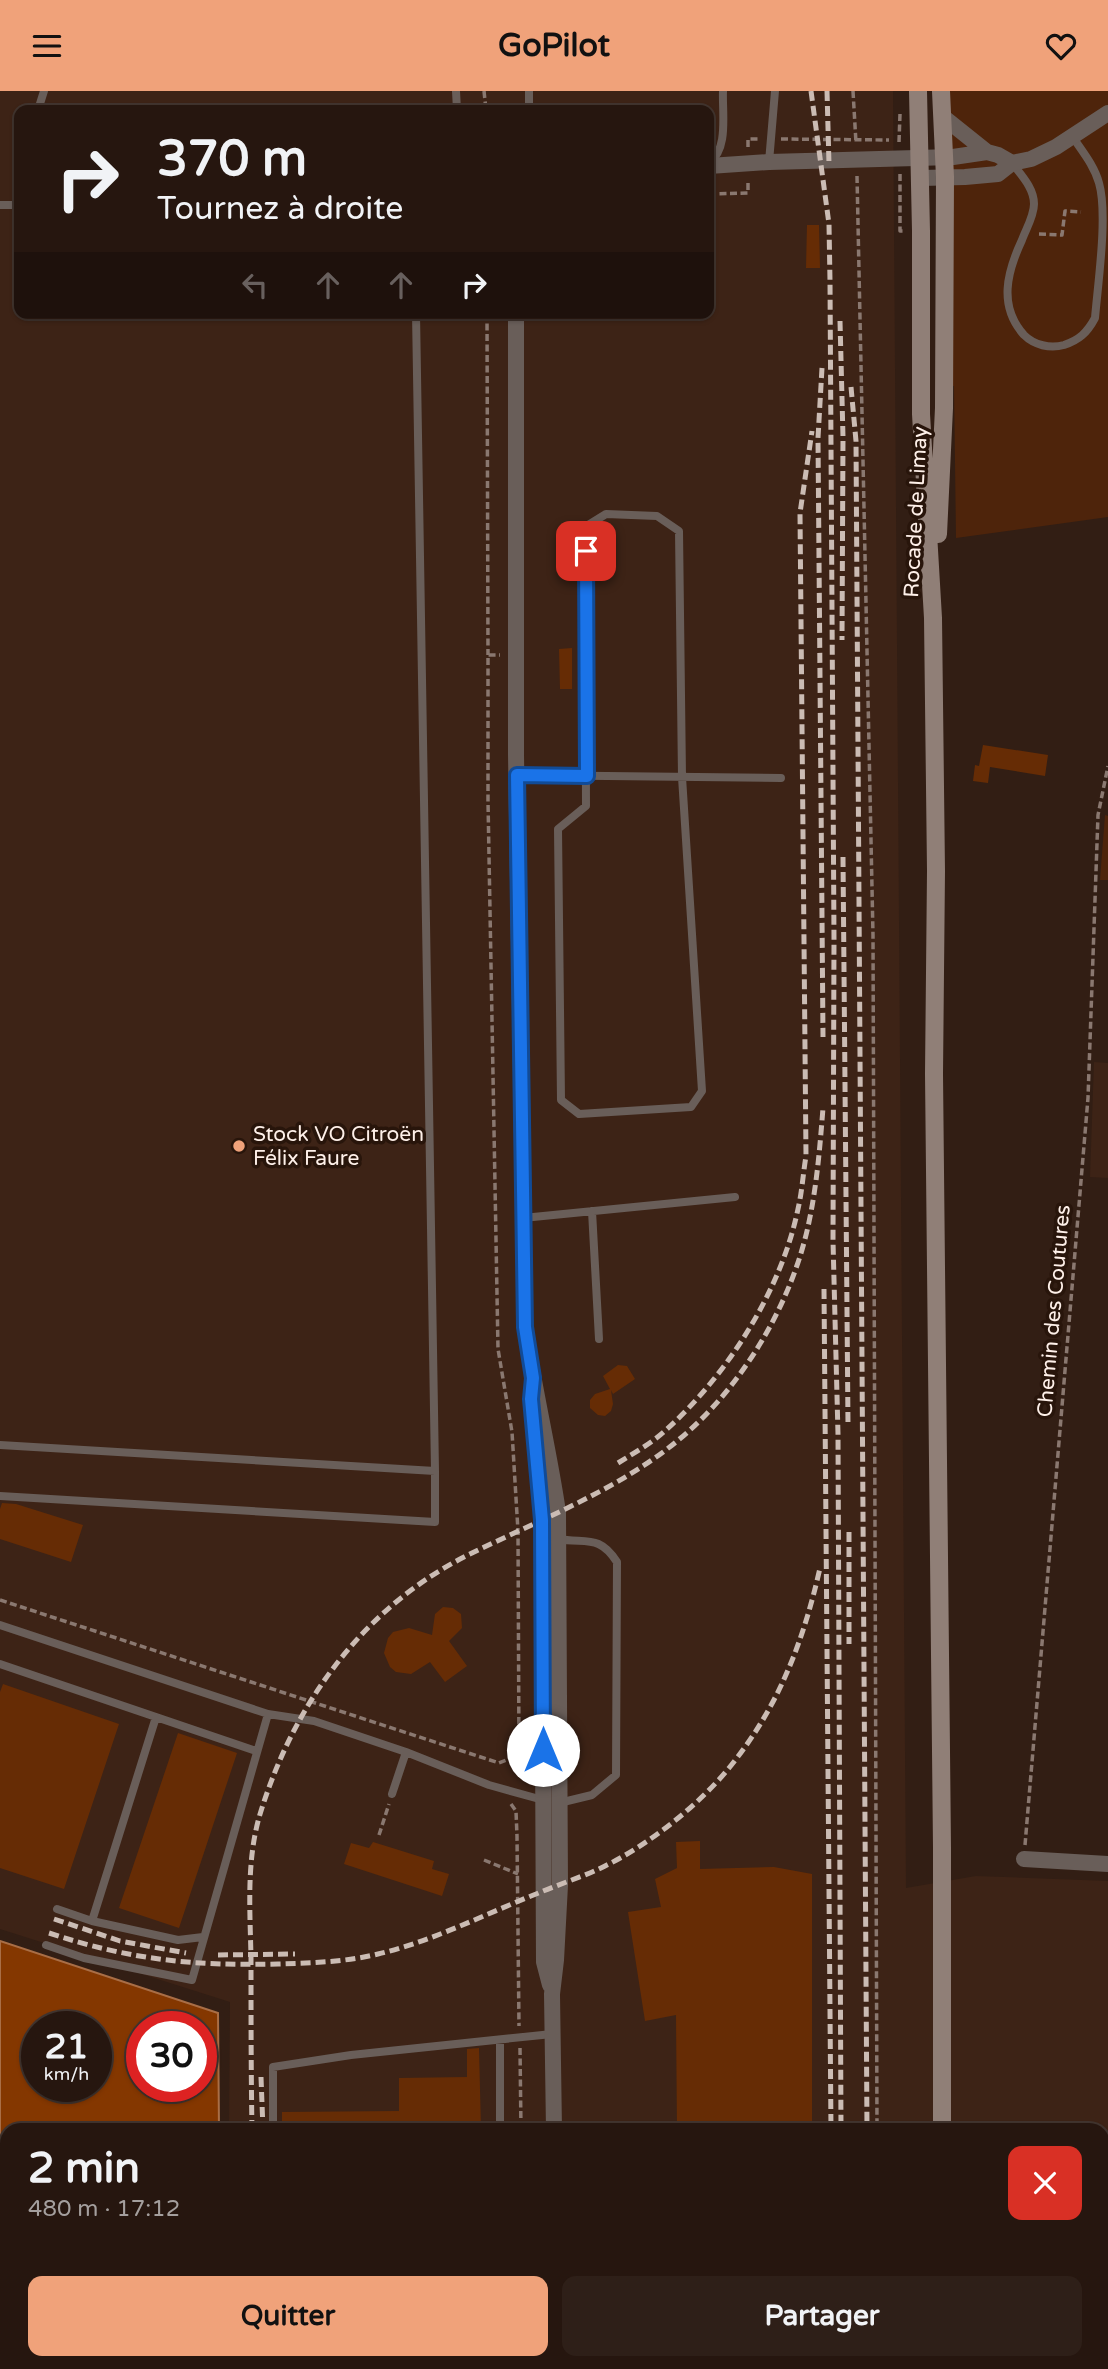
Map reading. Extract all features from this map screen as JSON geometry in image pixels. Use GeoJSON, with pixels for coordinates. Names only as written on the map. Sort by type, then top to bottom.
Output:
{"type":"FeatureCollection","features":[{"type":"Feature","properties":{"kind":"main road","name":"Rocade de Limay"},"geometry":{"type":"LineString","coordinates":[[918,91],[921,178],[921,414],[933,618]]}},
{"type":"Feature","properties":{"kind":"main road","name":"Rocade de Limay"},"geometry":{"type":"LineString","coordinates":[[933,618],[944,408],[946,177],[941,91]]}},
{"type":"Feature","properties":{"kind":"main road"},"geometry":{"type":"LineString","coordinates":[[933,618],[942,2123]]}},
{"type":"Feature","properties":{"kind":"street"},"geometry":{"type":"LineString","coordinates":[[921,178],[999,174],[1012,163],[1031,159],[1108,113]]}},
{"type":"Feature","properties":{"kind":"street"},"geometry":{"type":"LineString","coordinates":[[942,116],[987,152]]}},
{"type":"Feature","properties":{"kind":"street"},"geometry":{"type":"LineString","coordinates":[[714,165],[856,160],[920,150],[944,157],[987,152],[1012,163]]}},
{"type":"Feature","properties":{"kind":"street"},"geometry":{"type":"LineString","coordinates":[[516,319],[517,775],[525,1327],[550,1455],[558,1513],[559,1803],[558,1925],[552,1994],[554,2123]]}},
{"type":"Feature","properties":{"kind":"street"},"geometry":{"type":"LineString","coordinates":[[533,1378],[531,1399],[542,1520],[544,1962],[552,1994]]}},
{"type":"Feature","properties":{"kind":"street"},"geometry":{"type":"LineString","coordinates":[[1024,1859],[1108,1864]]}},
{"type":"Feature","properties":{"kind":"lane"},"geometry":{"type":"LineString","coordinates":[[714,161],[721,147],[723,91]]}},
{"type":"Feature","properties":{"kind":"lane"},"geometry":{"type":"LineString","coordinates":[[769,162],[775,91]]}},
{"type":"Feature","properties":{"kind":"lane"},"geometry":{"type":"LineString","coordinates":[[1012,163],[1031,190],[1034,206],[1014,258],[1007,288],[1008,307],[1014,322],[1026,338],[1042,346],[1059,346],[1075,341],[1088,331],[1095,319],[1104,204],[1100,183],[1072,136]]}},
{"type":"Feature","properties":{"kind":"lane"},"geometry":{"type":"LineString","coordinates":[[0,1496],[435,1522],[416,319]]}},
{"type":"Feature","properties":{"kind":"lane"},"geometry":{"type":"LineString","coordinates":[[606,514],[657,516],[679,531],[682,777],[702,1091],[691,1107],[579,1114],[561,1100],[558,828],[586,806],[587,776],[585,527],[606,514]]}},
{"type":"Feature","properties":{"kind":"lane"},"geometry":{"type":"LineString","coordinates":[[517,775],[780,778]]}},
{"type":"Feature","properties":{"kind":"lane"},"geometry":{"type":"LineString","coordinates":[[523,1218],[735,1197]]}},
{"type":"Feature","properties":{"kind":"lane"},"geometry":{"type":"LineString","coordinates":[[592,1211],[599,1339]]}},
{"type":"Feature","properties":{"kind":"lane"},"geometry":{"type":"LineString","coordinates":[[0,1445],[435,1471]]}},
{"type":"Feature","properties":{"kind":"lane"},"geometry":{"type":"LineString","coordinates":[[0,1625],[268,1714],[314,1721],[489,1784],[559,1803],[592,1795],[615,1775],[617,1562],[611,1552],[596,1541],[558,1539]]}},
{"type":"Feature","properties":{"kind":"lane"},"geometry":{"type":"LineString","coordinates":[[0,1664],[256,1751]]}},
{"type":"Feature","properties":{"kind":"lane"},"geometry":{"type":"LineString","coordinates":[[46,1945],[84,1958],[192,1980],[268,1714]]}},
{"type":"Feature","properties":{"kind":"lane"},"geometry":{"type":"LineString","coordinates":[[92,1921],[156,1717]]}},
{"type":"Feature","properties":{"kind":"lane"},"geometry":{"type":"LineString","coordinates":[[392,1794],[406,1752]]}},
{"type":"Feature","properties":{"kind":"lane"},"geometry":{"type":"LineString","coordinates":[[57,1909],[92,1921],[178,1940],[203,1937]]}},
{"type":"Feature","properties":{"kind":"lane"},"geometry":{"type":"LineString","coordinates":[[273,2123],[273,2067],[351,2055],[552,2034]]}},
{"type":"Feature","properties":{"kind":"lane"},"geometry":{"type":"LineString","coordinates":[[500,2040],[500,2123]]}},
{"type":"Feature","properties":{"kind":"path"},"geometry":{"type":"LineString","coordinates":[[853,91],[873,935],[877,2123]]}},
{"type":"Feature","properties":{"kind":"path"},"geometry":{"type":"LineString","coordinates":[[748,151],[748,139],[855,140],[920,150]]}},
{"type":"Feature","properties":{"kind":"path"},"geometry":{"type":"LineString","coordinates":[[714,194],[748,193],[748,174]]}},
{"type":"Feature","properties":{"kind":"path"},"geometry":{"type":"LineString","coordinates":[[1037,234],[1062,235],[1065,211],[1081,212]]}},
{"type":"Feature","properties":{"kind":"path"},"geometry":{"type":"LineString","coordinates":[[0,1600],[499,1763],[519,1755],[518,1591],[512,1432],[498,1349],[488,814],[486,319]]}},
{"type":"Feature","properties":{"kind":"path"},"geometry":{"type":"LineString","coordinates":[[488,655],[516,654]]}},
{"type":"Feature","properties":{"kind":"path","name":"Chemin des Coutures"},"geometry":{"type":"LineString","coordinates":[[1024,1859],[1087,1111],[1098,815],[1108,766]]}},
{"type":"Feature","properties":{"kind":"path"},"geometry":{"type":"LineString","coordinates":[[379,1835],[392,1794]]}},
{"type":"Feature","properties":{"kind":"path"},"geometry":{"type":"LineString","coordinates":[[509,1801],[516,1811],[521,2123]]}},
{"type":"Feature","properties":{"kind":"path"},"geometry":{"type":"LineString","coordinates":[[484,1860],[518,1874]]}},
{"type":"Feature","properties":{"kind":"shaded area"},"geometry":{"type":"Polygon","coordinates":[[[0,91],[893,91],[906,1888],[976,1876],[1108,1881],[1108,2123],[229,2123],[230,2002],[0,1929],[0,91]]]}},
{"type":"Feature","properties":{"kind":"shaded area"},"geometry":{"type":"Polygon","coordinates":[[[949,91],[1108,91],[1108,517],[956,538],[954,386],[951,386],[949,91]]]}},
{"type":"Feature","properties":{"kind":"shaded area"},"geometry":{"type":"Polygon","coordinates":[[[1105,815],[1108,816],[1108,880],[1100,880],[1105,815]]]}},
{"type":"Feature","properties":{"kind":"shaded area"},"geometry":{"type":"Polygon","coordinates":[[[1094,1062],[1108,1063],[1108,1178],[1090,1177],[1094,1062]]]}},
{"type":"Feature","properties":{"kind":"shaded area"},"geometry":{"type":"Polygon","coordinates":[[[0,1941],[212,2011],[126,2011],[126,2102],[217,2102],[217,2013],[219,2123],[0,2123],[0,1941]]]}},
{"type":"Feature","properties":{"kind":"building"},"geometry":{"type":"Polygon","coordinates":[[[807,225],[819,225],[820,268],[806,268],[807,225]]]}},
{"type":"Feature","properties":{"kind":"building"},"geometry":{"type":"Polygon","coordinates":[[[572,648],[572,689],[560,689],[559,649],[572,648]]]}},
{"type":"Feature","properties":{"kind":"building"},"geometry":{"type":"Polygon","coordinates":[[[983,745],[1048,755],[1045,776],[990,767],[988,783],[973,781],[975,765],[979,766],[983,745]]]}},
{"type":"Feature","properties":{"kind":"building"},"geometry":{"type":"Polygon","coordinates":[[[618,1365],[627,1366],[635,1379],[613,1394],[611,1390],[611,1411],[605,1416],[598,1415],[590,1408],[590,1400],[595,1394],[610,1389],[603,1376],[618,1365]]]}},
{"type":"Feature","properties":{"kind":"building"},"geometry":{"type":"Polygon","coordinates":[[[2,1503],[16,1504],[83,1525],[71,1562],[0,1539],[2,1503]]]}},
{"type":"Feature","properties":{"kind":"building"},"geometry":{"type":"Polygon","coordinates":[[[443,1607],[453,1608],[461,1614],[462,1628],[449,1641],[467,1666],[445,1682],[430,1662],[411,1674],[396,1672],[390,1667],[384,1653],[388,1638],[393,1632],[409,1628],[432,1635],[435,1614],[443,1607]]]}},
{"type":"Feature","properties":{"kind":"building"},"geometry":{"type":"Polygon","coordinates":[[[3,1684],[119,1724],[64,1889],[0,1868],[0,1692],[3,1684]]]}},
{"type":"Feature","properties":{"kind":"building"},"geometry":{"type":"Polygon","coordinates":[[[178,1733],[237,1753],[179,1928],[119,1908],[178,1733]]]}},
{"type":"Feature","properties":{"kind":"building"},"geometry":{"type":"Polygon","coordinates":[[[700,1841],[700,1869],[774,1867],[812,1874],[812,2123],[677,2123],[676,2015],[645,2021],[628,1912],[661,1907],[655,1879],[677,1868],[676,1842],[700,1841]]]}},
{"type":"Feature","properties":{"kind":"building"},"geometry":{"type":"Polygon","coordinates":[[[373,1842],[434,1861],[432,1869],[449,1874],[442,1896],[344,1864],[351,1843],[369,1848],[373,1842]]]}},
{"type":"Feature","properties":{"kind":"building"},"geometry":{"type":"Polygon","coordinates":[[[479,2048],[481,2123],[282,2123],[282,2112],[399,2111],[399,2078],[467,2077],[467,2049],[479,2048]]]}},
{"type":"Feature","properties":{"kind":"railway"},"geometry":{"type":"LineString","coordinates":[[811,91],[829,224],[830,281],[833,1241],[838,1434],[841,2123]]}},
{"type":"Feature","properties":{"kind":"railway"},"geometry":{"type":"LineString","coordinates":[[827,91],[829,164]]}},
{"type":"Feature","properties":{"kind":"railway"},"geometry":{"type":"LineString","coordinates":[[840,321],[843,437],[842,640]]}},
{"type":"Feature","properties":{"kind":"railway"},"geometry":{"type":"LineString","coordinates":[[822,368],[818,438],[823,1037]]}},
{"type":"Feature","properties":{"kind":"railway"},"geometry":{"type":"LineString","coordinates":[[851,387],[856,441],[867,2123]]}},
{"type":"Feature","properties":{"kind":"railway"},"geometry":{"type":"LineString","coordinates":[[618,1463],[666,1430],[689,1408],[731,1357],[749,1329],[779,1270],[799,1203],[806,1156],[800,513],[812,431]]}},
{"type":"Feature","properties":{"kind":"railway"},"geometry":{"type":"LineString","coordinates":[[843,857],[848,1424]]}},
{"type":"Feature","properties":{"kind":"railway"},"geometry":{"type":"LineString","coordinates":[[252,2123],[251,1865],[261,1811],[293,1732],[338,1662],[366,1630],[397,1602],[431,1576],[468,1555],[583,1500],[639,1468],[690,1430],[731,1386],[780,1308],[802,1251],[814,1193],[823,1108]]}},
{"type":"Feature","properties":{"kind":"railway"},"geometry":{"type":"LineString","coordinates":[[824,1289],[831,2123]]}},
{"type":"Feature","properties":{"kind":"railway"},"geometry":{"type":"LineString","coordinates":[[849,1532],[849,1644]]}},
{"type":"Feature","properties":{"kind":"railway"},"geometry":{"type":"LineString","coordinates":[[49,1933],[107,1950],[162,1959],[217,1964],[316,1963],[366,1957],[398,1949],[597,1870],[638,1847],[687,1810],[717,1782],[746,1745],[775,1698],[797,1648],[820,1568]]}},
{"type":"Feature","properties":{"kind":"railway"},"geometry":{"type":"LineString","coordinates":[[54,1919],[120,1941],[186,1953]]}},
{"type":"Feature","properties":{"kind":"railway"},"geometry":{"type":"LineString","coordinates":[[218,1955],[295,1954]]}},
{"type":"Feature","properties":{"kind":"railway"},"geometry":{"type":"LineString","coordinates":[[261,2077],[263,2123]]}},
{"type":"Feature","properties":{"kind":"place","name":"Stock VO Citroën Félix Faure"},"geometry":{"type":"Point","coordinates":[239,1146]}},
{"type":"Feature","properties":{"kind":"route"},"geometry":{"type":"LineString","coordinates":[[543,1750],[542,1520],[531,1399],[533,1378],[525,1327],[517,775],[587,776],[586,551]]}}]}
